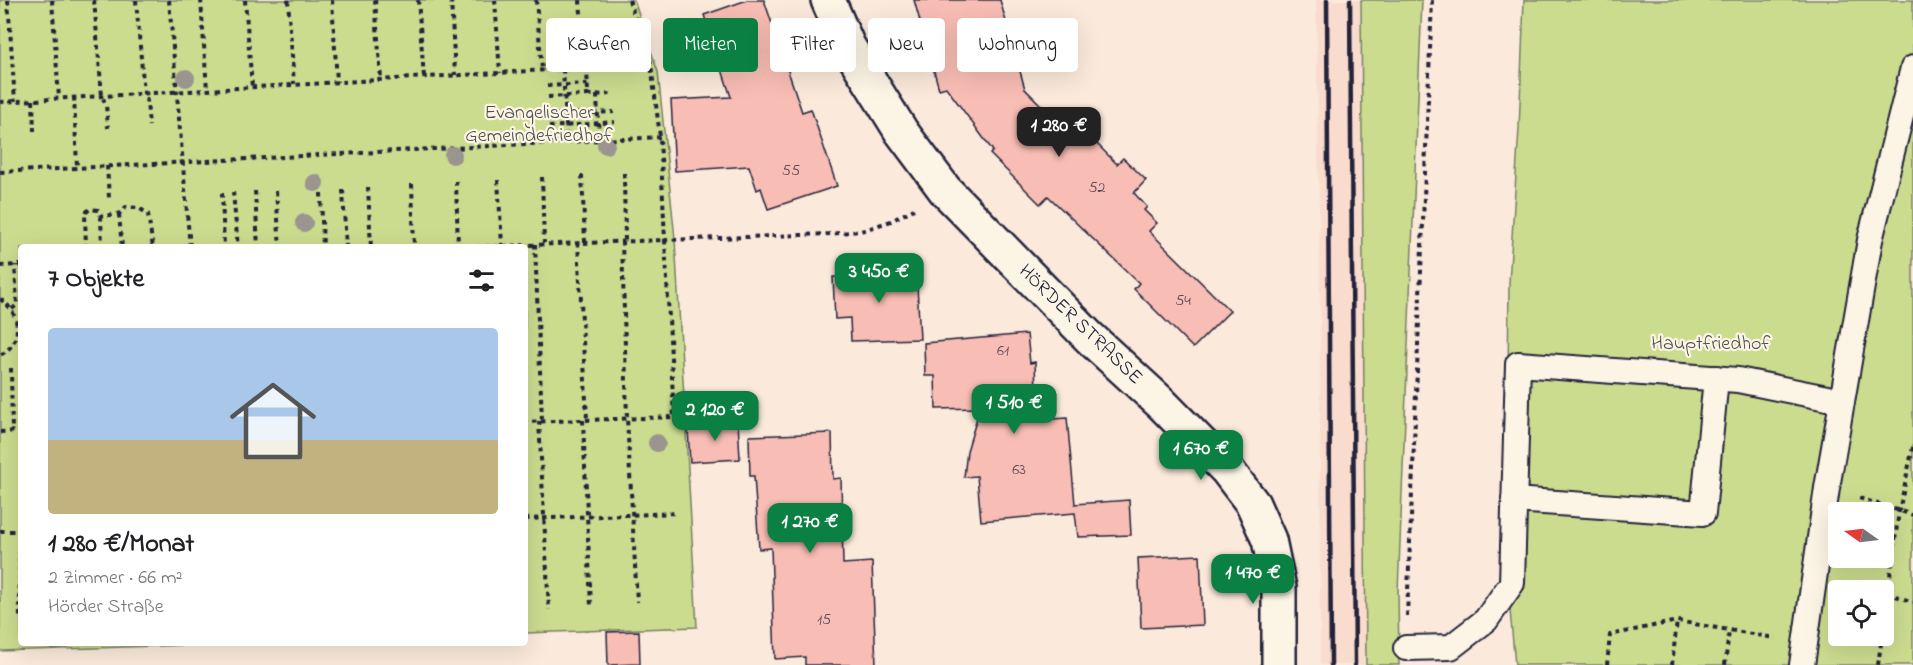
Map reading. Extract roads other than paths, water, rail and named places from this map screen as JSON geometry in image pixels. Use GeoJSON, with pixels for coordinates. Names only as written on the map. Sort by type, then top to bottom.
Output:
{"type":"FeatureCollection","features":[{"type":"Feature","properties":{"kind":"street","name":"HÖRDER STRASSE"},"geometry":{"type":"LineString","coordinates":[[828,0],[848,46],[901,131],[945,190],[1089,337],[1161,403],[1227,470],[1253,504],[1269,540],[1279,588],[1280,665]]}},
{"type":"Feature","properties":{"kind":"lane"},"geometry":{"type":"LineString","coordinates":[[1804,654],[1827,488],[1870,240],[1913,68]]}},
{"type":"Feature","properties":{"kind":"lane"},"geometry":{"type":"LineString","coordinates":[[1406,648],[1451,646],[1486,620],[1512,583],[1518,364],[1716,378],[1756,383],[1842,401]]}},
{"type":"Feature","properties":{"kind":"lane"},"geometry":{"type":"LineString","coordinates":[[1514,500],[1703,513],[1716,378]]}},
{"type":"Feature","properties":{"kind":"railway"},"geometry":{"type":"LineString","coordinates":[[1327,0],[1331,665]]}},
{"type":"Feature","properties":{"kind":"railway"},"geometry":{"type":"LineString","coordinates":[[1350,0],[1355,665]]}},
{"type":"Feature","properties":{"kind":"park label","name":"Evangelischer Gemeindefriedhof"},"geometry":{"type":"Point","coordinates":[539,124]}},
{"type":"Feature","properties":{"kind":"park label","name":"Hauptfriedhof"},"geometry":{"type":"Point","coordinates":[1711,344]}}]}
